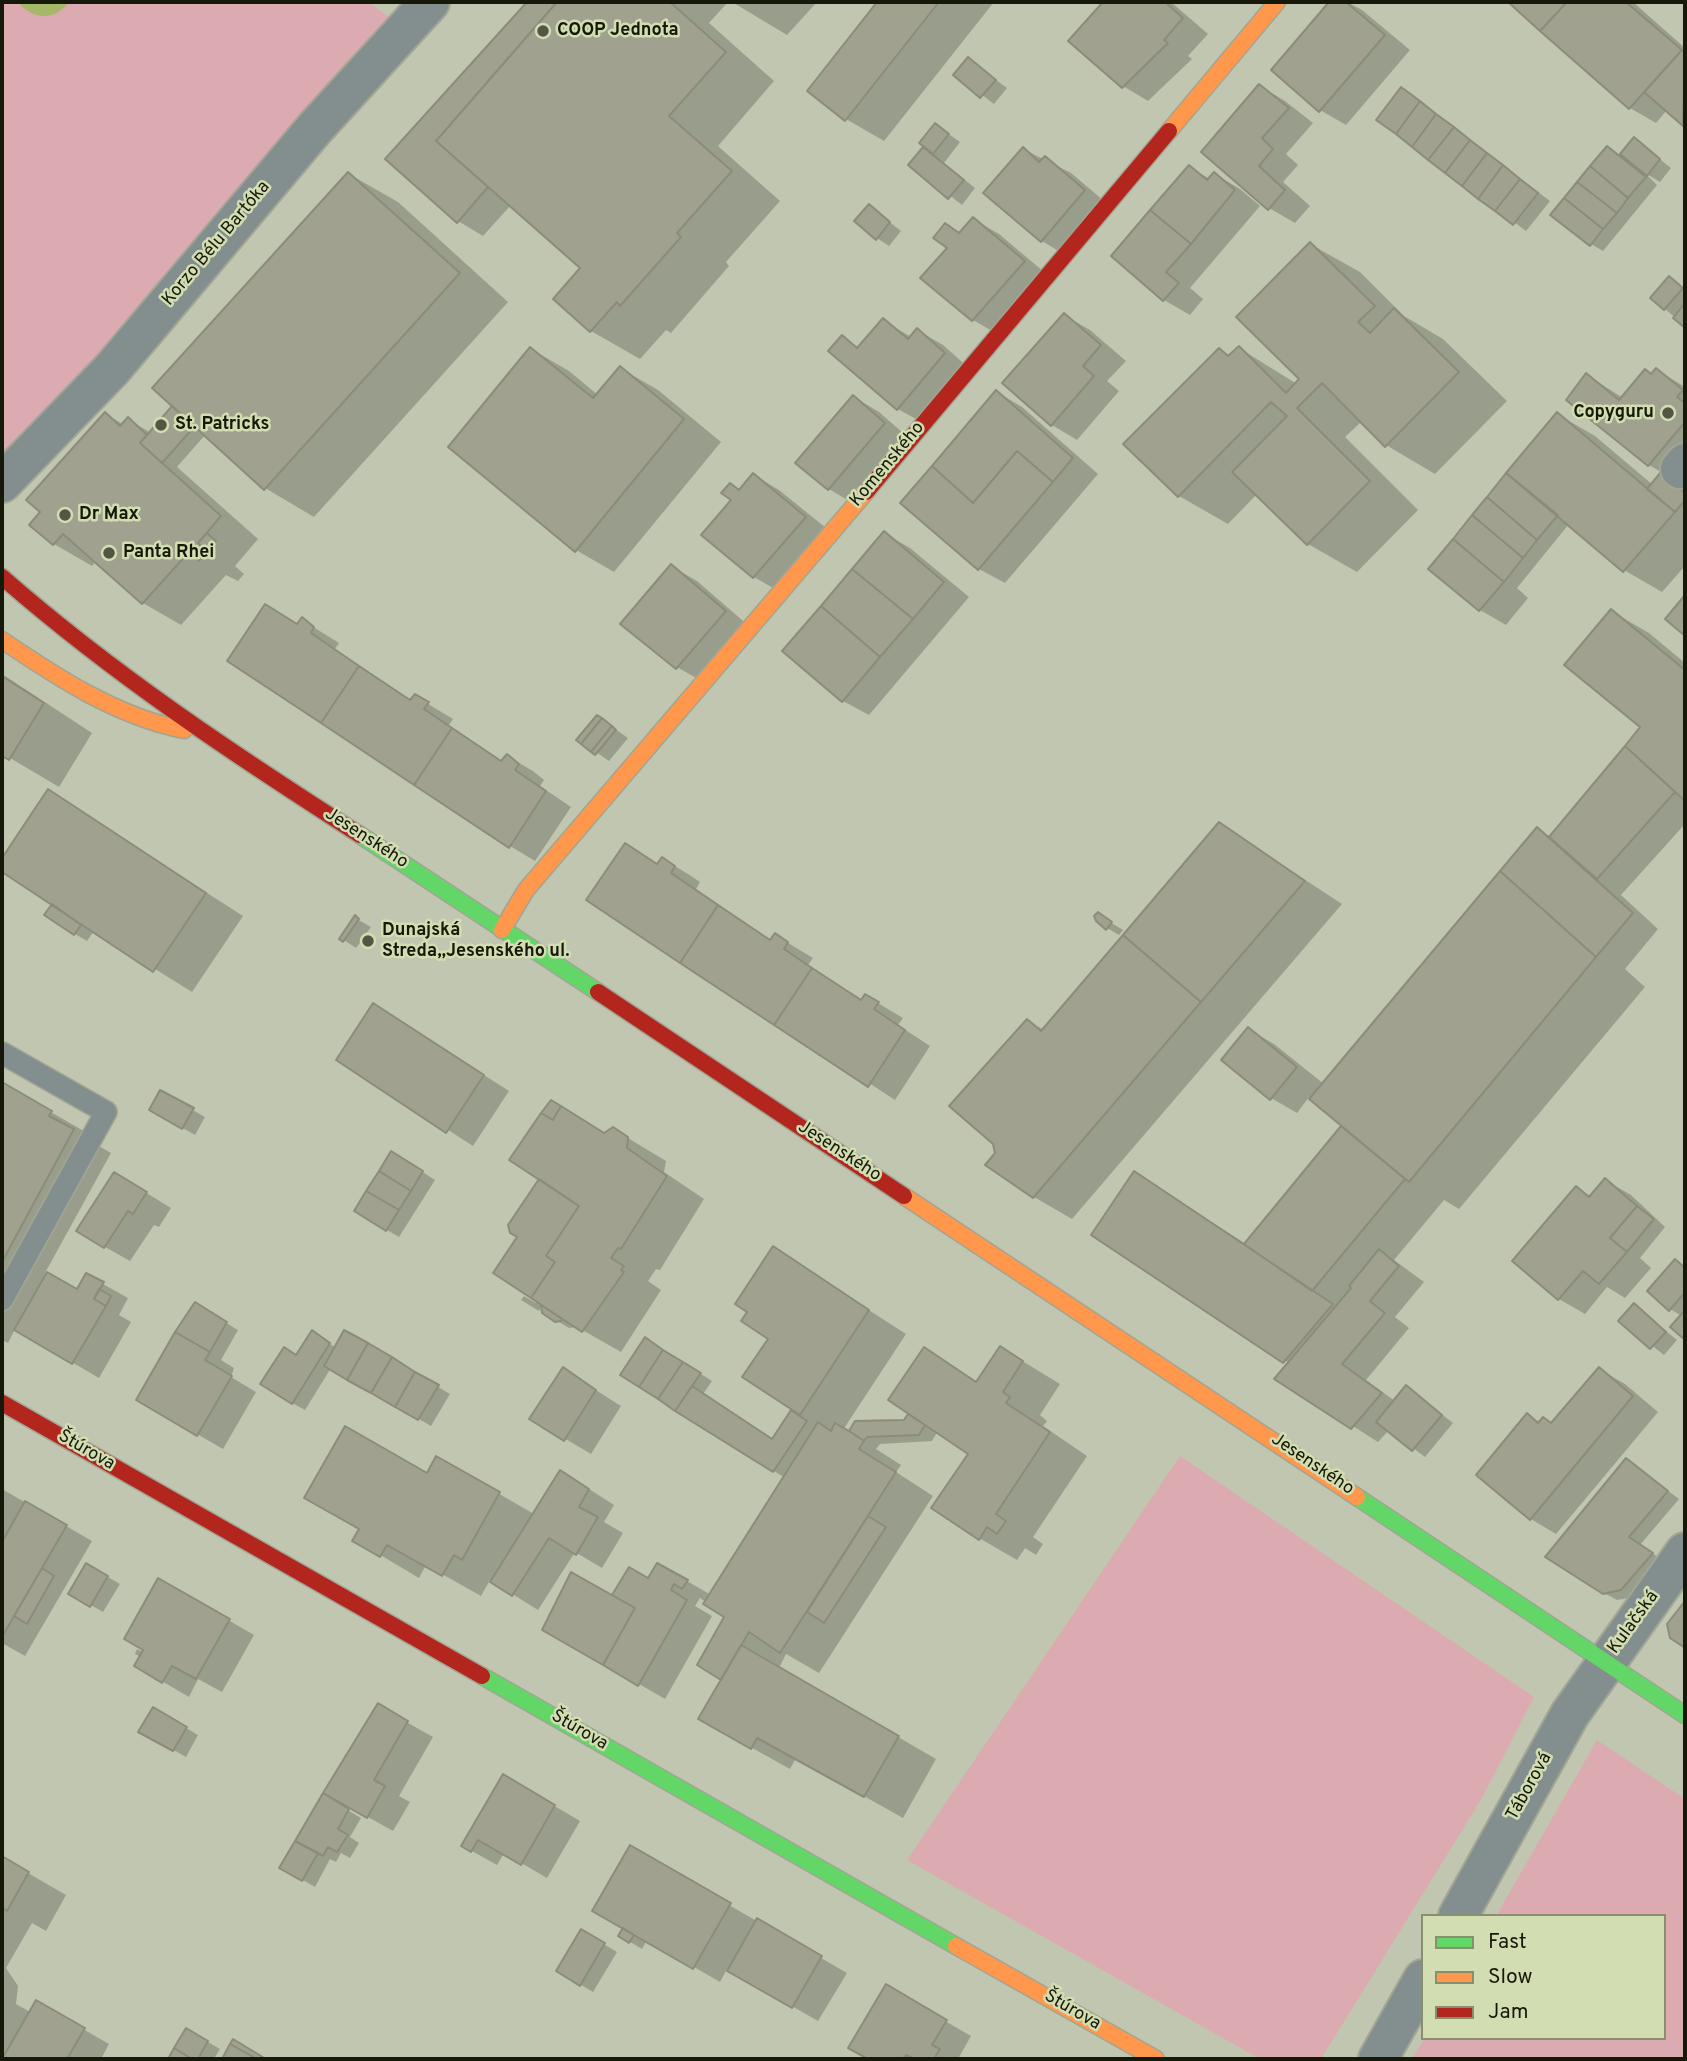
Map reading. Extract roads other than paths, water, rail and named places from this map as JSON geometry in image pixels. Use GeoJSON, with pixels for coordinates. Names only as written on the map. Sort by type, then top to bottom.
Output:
{"type":"FeatureCollection","features":[{"type":"Feature","properties":{"kind":"street","name":"Korzo Bélu Bartóka"},"geometry":{"type":"LineString","coordinates":[[2,483],[113,368],[315,128],[430,2]]}},
{"type":"Feature","properties":{"kind":"street","name":"Komenského"},"geometry":{"type":"LineString","coordinates":[[502,930],[526,890],[865,494],[1277,2]]}},
{"type":"Feature","properties":{"kind":"street","name":"Jesenského"},"geometry":{"type":"LineString","coordinates":[[2,577],[73,639],[200,732],[1685,1715]]}},
{"type":"Feature","properties":{"kind":"street"},"geometry":{"type":"LineString","coordinates":[[2,640],[109,704],[156,726],[200,732]]}},
{"type":"Feature","properties":{"kind":"street","name":"Štúrova"},"geometry":{"type":"LineString","coordinates":[[2,1403],[1156,2059]]}},
{"type":"Feature","properties":{"kind":"street","name":"Kulačská"},"geometry":{"type":"LineString","coordinates":[[1607,1661],[1685,1552]]}},
{"type":"Feature","properties":{"kind":"street","name":"Táborová"},"geometry":{"type":"LineString","coordinates":[[1459,1914],[1570,1714],[1607,1661]]}},
{"type":"Feature","properties":{"kind":"street"},"geometry":{"type":"LineString","coordinates":[[1378,2059],[1421,1983]]}},
{"type":"Feature","properties":{"kind":"lane"},"geometry":{"type":"LineString","coordinates":[[2,1053],[106,1112],[2,1300]]}},
{"type":"Feature","properties":{"kind":"place","name":"COOP Jednota"},"geometry":{"type":"Point","coordinates":[543,31]}},
{"type":"Feature","properties":{"kind":"place","name":"Copyguru"},"geometry":{"type":"Point","coordinates":[1668,413]}},
{"type":"Feature","properties":{"kind":"place","name":"St. Patricks"},"geometry":{"type":"Point","coordinates":[161,425]}},
{"type":"Feature","properties":{"kind":"place","name":"Dr Max"},"geometry":{"type":"Point","coordinates":[65,515]}},
{"type":"Feature","properties":{"kind":"place","name":"Panta Rhei"},"geometry":{"type":"Point","coordinates":[109,553]}},
{"type":"Feature","properties":{"kind":"place","name":"Dunajská Streda,,Jesenského ul."},"geometry":{"type":"Point","coordinates":[368,941]}}]}
